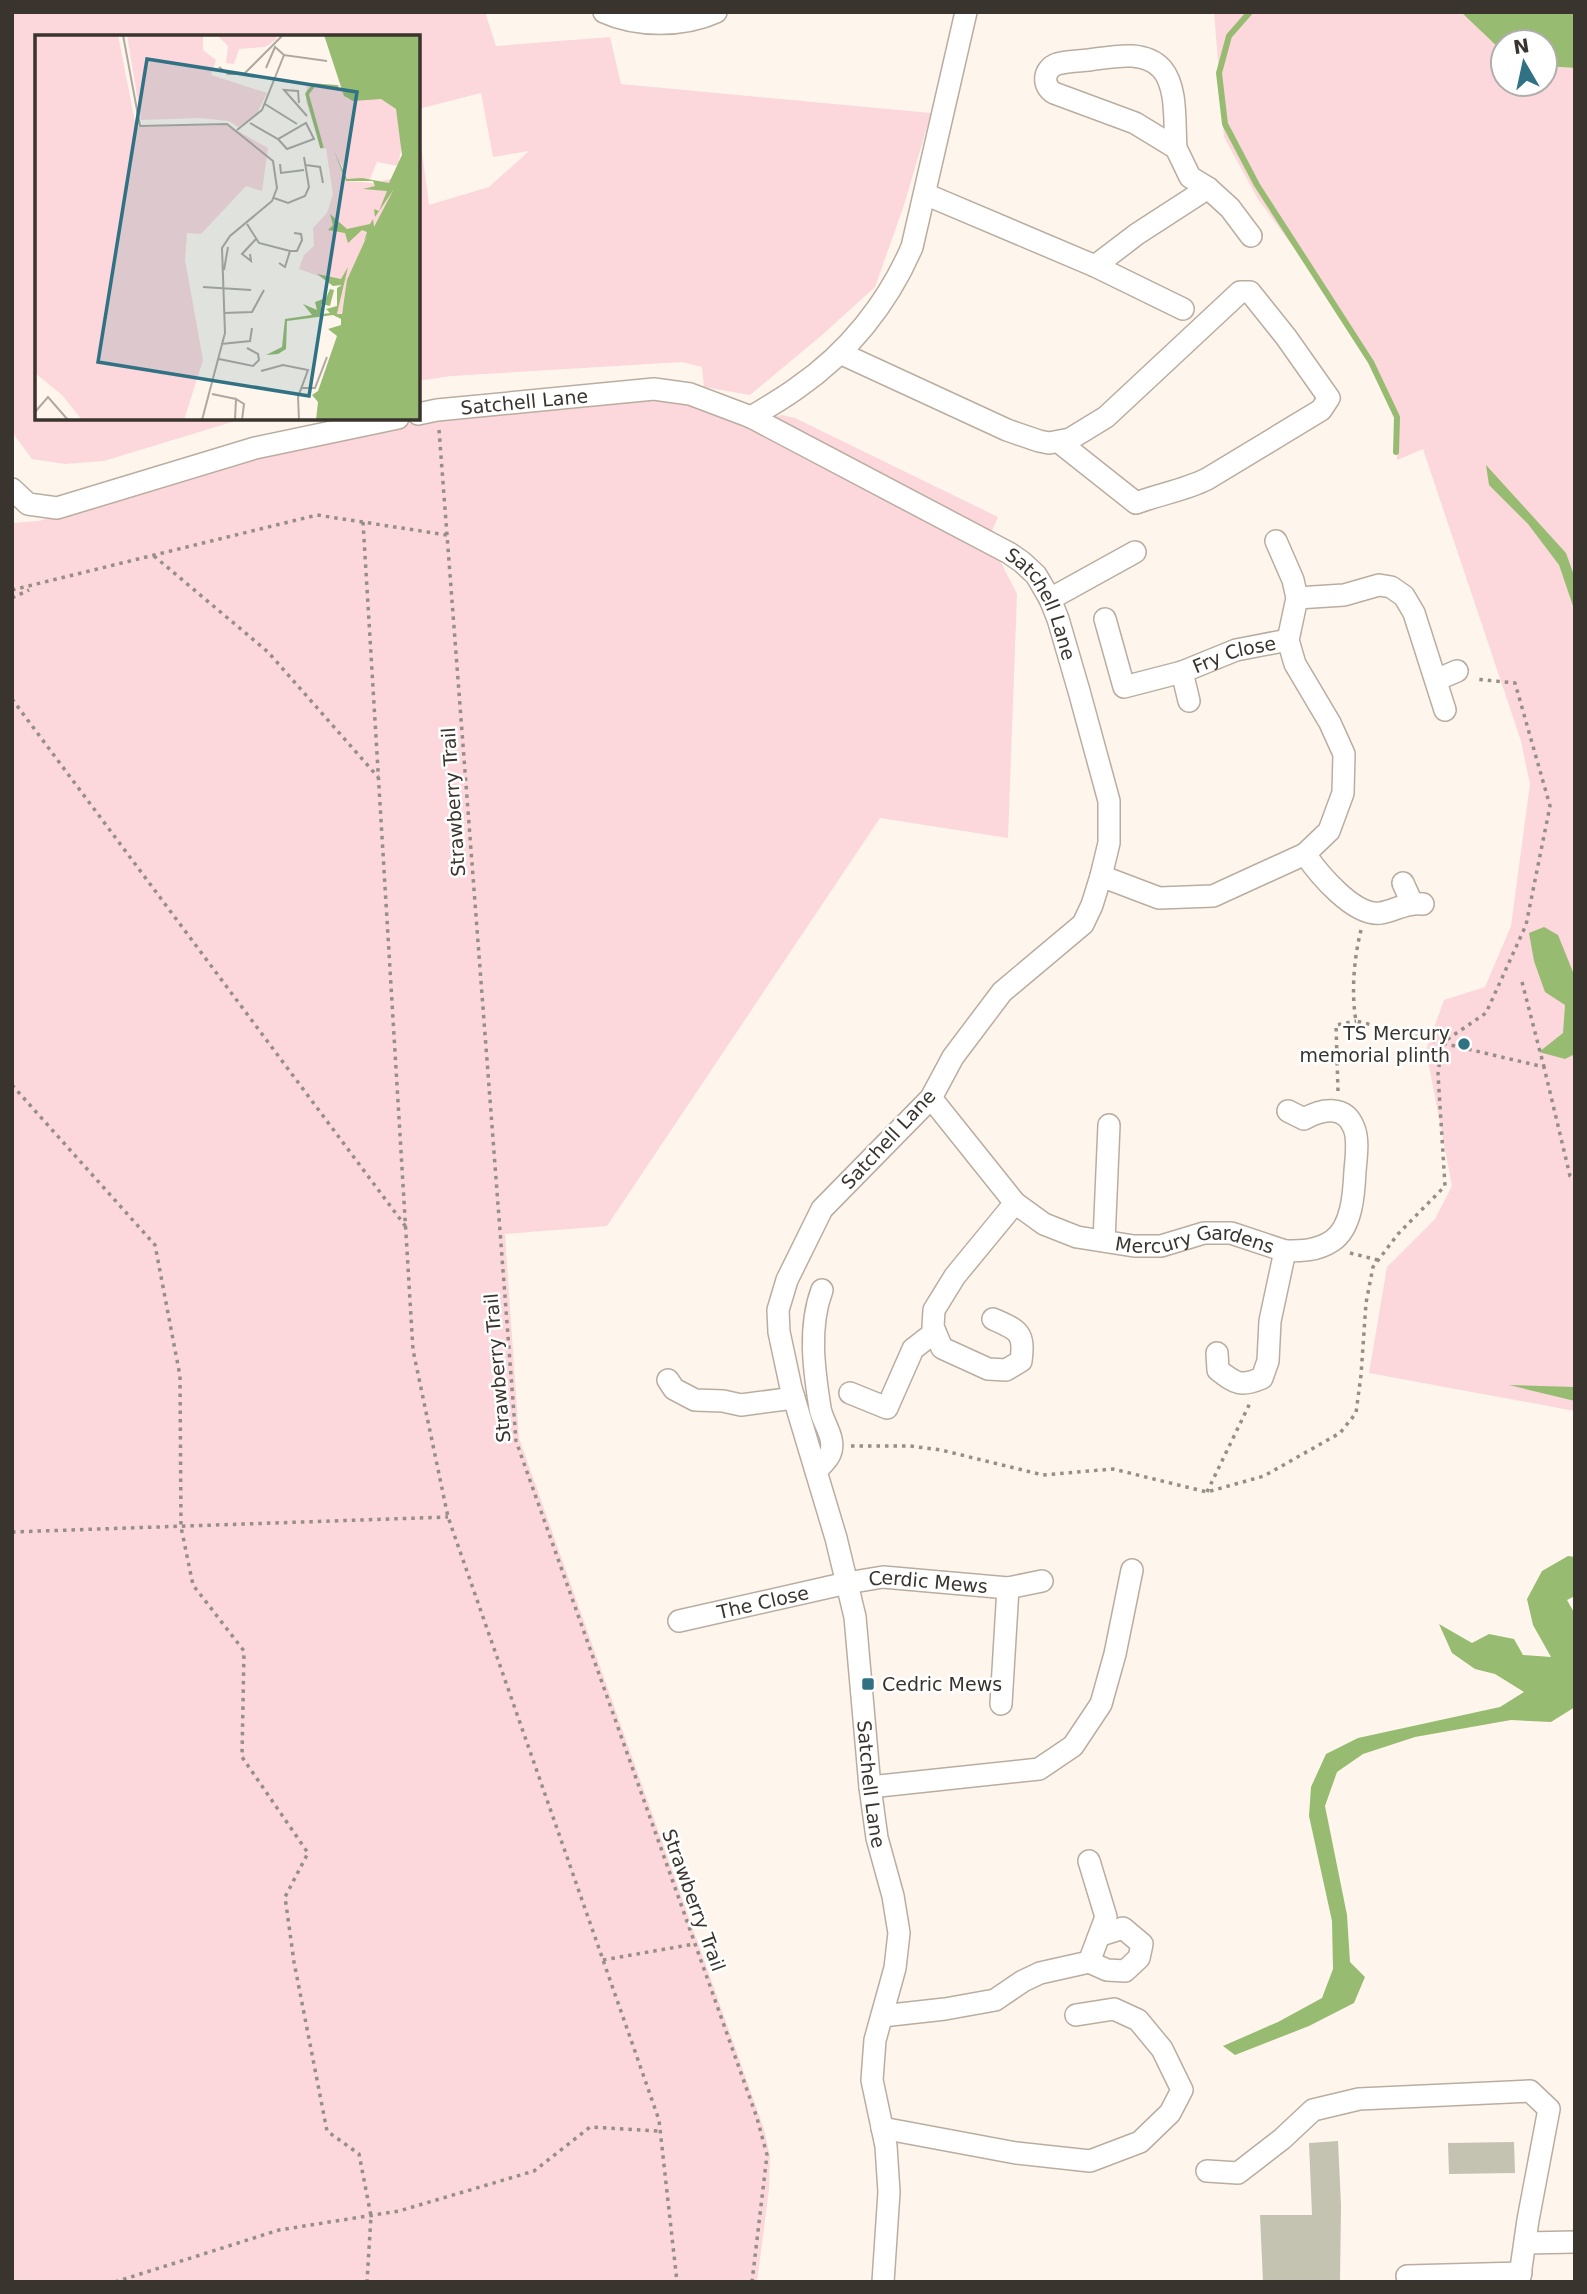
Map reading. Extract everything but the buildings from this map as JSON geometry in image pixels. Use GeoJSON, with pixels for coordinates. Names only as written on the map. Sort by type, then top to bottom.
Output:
{"type":"FeatureCollection","features":[{"type":"Feature","properties":{"kind":"street"},"geometry":{"type":"LineString","coordinates":[[604,12],[621,20],[668,23],[704,18],[716,12]]}},
{"type":"Feature","properties":{"kind":"street"},"geometry":{"type":"LineString","coordinates":[[751,417],[799,388],[840,353],[876,312],[900,275],[912,247],[966,12]]}},
{"type":"Feature","properties":{"kind":"street"},"geometry":{"type":"LineString","coordinates":[[1177,148],[1135,123],[1054,93],[1045,84],[1048,71],[1058,64],[1121,56],[1155,63],[1171,88],[1177,148],[1190,177],[1208,188],[1230,208],[1251,236]]}},
{"type":"Feature","properties":{"kind":"street"},"geometry":{"type":"LineString","coordinates":[[1095,266],[1137,234],[1208,188]]}},
{"type":"Feature","properties":{"kind":"street"},"geometry":{"type":"LineString","coordinates":[[925,194],[1095,266],[1184,309]]}},
{"type":"Feature","properties":{"kind":"street"},"geometry":{"type":"LineString","coordinates":[[840,353],[1007,430],[1040,441],[1059,442],[1080,434],[1106,417],[1240,292],[1250,292],[1329,398],[1321,410],[1208,479],[1189,488],[1136,503],[1059,442]]}},
{"type":"Feature","properties":{"kind":"street","name":"Satchell Lane"},"geometry":{"type":"LineString","coordinates":[[428,412],[654,389],[690,394],[751,417],[1015,558],[1036,575],[1058,619],[1107,792],[1110,821],[1108,843],[1101,876],[1083,924],[1002,992],[953,1057],[931,1098],[822,1209],[787,1280],[778,1310],[782,1346],[794,1398],[836,1538],[855,1617],[877,1839],[893,1896],[899,1933],[898,1956],[875,2040],[872,2080],[886,2146],[889,2192],[883,2282]]}},
{"type":"Feature","properties":{"kind":"street"},"geometry":{"type":"LineString","coordinates":[[12,489],[27,503],[57,508],[255,449],[389,420]]}},
{"type":"Feature","properties":{"kind":"street"},"geometry":{"type":"LineString","coordinates":[[1101,876],[1159,898],[1213,895],[1305,854],[1329,831],[1343,793],[1344,754],[1331,723],[1295,664],[1288,640],[1297,598],[1293,580],[1276,541]]}},
{"type":"Feature","properties":{"kind":"street"},"geometry":{"type":"LineString","coordinates":[[1050,599],[1135,552]]}},
{"type":"Feature","properties":{"kind":"street"},"geometry":{"type":"LineString","coordinates":[[1297,598],[1345,595],[1379,585],[1404,596],[1446,676],[1445,710]]}},
{"type":"Feature","properties":{"kind":"street","name":"Fry Close"},"geometry":{"type":"LineString","coordinates":[[1105,619],[1124,687],[1181,672],[1236,650],[1288,640]]}},
{"type":"Feature","properties":{"kind":"street","name":"Fry Close"},"geometry":{"type":"LineString","coordinates":[[1181,672],[1189,701]]}},
{"type":"Feature","properties":{"kind":"street"},"geometry":{"type":"LineString","coordinates":[[1305,854],[1318,873],[1348,900],[1366,911],[1379,914],[1418,903],[1403,883]]}},
{"type":"Feature","properties":{"kind":"street","name":"Mercury Gardens"},"geometry":{"type":"LineString","coordinates":[[931,1098],[1015,1203],[1044,1224],[1077,1237],[1133,1246],[1161,1246],[1203,1233],[1231,1233],[1285,1251],[1308,1251],[1334,1240],[1349,1218],[1354,1193],[1356,1137],[1352,1122],[1338,1111]]}},
{"type":"Feature","properties":{"kind":"street"},"geometry":{"type":"LineString","coordinates":[[1299,1122],[1322,1111],[1338,1111]]}},
{"type":"Feature","properties":{"kind":"street","name":"Mercury Gardens"},"geometry":{"type":"LineString","coordinates":[[1104,1241],[1109,1125]]}},
{"type":"Feature","properties":{"kind":"street"},"geometry":{"type":"LineString","coordinates":[[993,1319],[1014,1328],[1023,1344],[1021,1361],[1006,1370],[988,1368],[942,1348],[933,1327],[934,1310],[948,1287],[1015,1203]]}},
{"type":"Feature","properties":{"kind":"street","name":"Mercury Gardens"},"geometry":{"type":"LineString","coordinates":[[1262,1378],[1268,1361],[1270,1321],[1285,1251]]}},
{"type":"Feature","properties":{"kind":"street"},"geometry":{"type":"LineString","coordinates":[[816,1471],[830,1455],[832,1445],[820,1410],[813,1345],[814,1325],[822,1290]]}},
{"type":"Feature","properties":{"kind":"street"},"geometry":{"type":"LineString","coordinates":[[850,1393],[887,1408],[912,1349],[935,1332]]}},
{"type":"Feature","properties":{"kind":"street"},"geometry":{"type":"LineString","coordinates":[[1211,1366],[1233,1382],[1248,1384],[1262,1378]]}},
{"type":"Feature","properties":{"kind":"street"},"geometry":{"type":"LineString","coordinates":[[668,1380],[674,1389],[695,1400],[741,1405],[794,1398]]}},
{"type":"Feature","properties":{"kind":"street"},"geometry":{"type":"LineString","coordinates":[[870,1787],[1039,1769],[1073,1746],[1101,1704],[1115,1654],[1132,1570]]}},
{"type":"Feature","properties":{"kind":"street","name":"Cerdic Mews"},"geometry":{"type":"LineString","coordinates":[[847,1583],[883,1577],[1008,1588],[1042,1581]]}},
{"type":"Feature","properties":{"kind":"street","name":"The Close"},"geometry":{"type":"LineString","coordinates":[[679,1620],[847,1583]]}},
{"type":"Feature","properties":{"kind":"street","name":"Cerdic Mews"},"geometry":{"type":"LineString","coordinates":[[1001,1704],[1008,1588]]}},
{"type":"Feature","properties":{"kind":"street"},"geometry":{"type":"LineString","coordinates":[[1089,1861],[1106,1917],[1089,1962]]}},
{"type":"Feature","properties":{"kind":"street"},"geometry":{"type":"LineString","coordinates":[[882,2016],[995,2000],[1040,1973],[1089,1962],[1107,1970],[1125,1971],[1139,1958],[1142,1944],[1124,1927],[1101,1935]]}},
{"type":"Feature","properties":{"kind":"street"},"geometry":{"type":"LineString","coordinates":[[882,2128],[1016,2153],[1090,2161],[1140,2142],[1170,2113],[1182,2090],[1162,2049],[1138,2020],[1114,2008],[1076,2015]]}},
{"type":"Feature","properties":{"kind":"street"},"geometry":{"type":"LineString","coordinates":[[1207,2171],[1238,2173],[1282,2139],[1313,2110],[1359,2099],[1530,2091],[1549,2109],[1520,2278],[1407,2276]]}},
{"type":"Feature","properties":{"kind":"street"},"geometry":{"type":"LineString","coordinates":[[1525,2243],[1575,2242]]}},
{"type":"Feature","properties":{"kind":"path","name":"Strawberry Trail"},"geometry":{"type":"LineString","coordinates":[[428,412],[447,535],[516,1441],[757,2118],[767,2155],[752,2282]]}},
{"type":"Feature","properties":{"kind":"path"},"geometry":{"type":"LineString","coordinates":[[12,590],[317,515],[447,535]]}},
{"type":"Feature","properties":{"kind":"path"},"geometry":{"type":"LineString","coordinates":[[362,522],[412,1349],[448,1517],[659,2120],[677,2282]]}},
{"type":"Feature","properties":{"kind":"path"},"geometry":{"type":"LineString","coordinates":[[154,556],[268,652],[378,778]]}},
{"type":"Feature","properties":{"kind":"path"},"geometry":{"type":"LineString","coordinates":[[12,598],[36,586]]}},
{"type":"Feature","properties":{"kind":"path"},"geometry":{"type":"LineString","coordinates":[[1442,1042],[1486,1013],[1526,925],[1550,806],[1515,683],[1446,676]]}},
{"type":"Feature","properties":{"kind":"path"},"geometry":{"type":"LineString","coordinates":[[12,699],[406,1227]]}},
{"type":"Feature","properties":{"kind":"path"},"geometry":{"type":"LineString","coordinates":[[1356,1021],[1355,975],[1366,911]]}},
{"type":"Feature","properties":{"kind":"path"},"geometry":{"type":"LineString","coordinates":[[1522,982],[1570,1176],[1575,1180]]}},
{"type":"Feature","properties":{"kind":"path"},"geometry":{"type":"LineString","coordinates":[[1338,1111],[1336,1025],[1356,1021],[1544,1068]]}},
{"type":"Feature","properties":{"kind":"path"},"geometry":{"type":"LineString","coordinates":[[12,1085],[155,1245],[180,1376],[181,1527],[193,1585],[244,1651],[242,1757],[308,1853],[285,1897],[294,1962],[327,2131],[359,2154],[371,2216],[367,2282]]}},
{"type":"Feature","properties":{"kind":"path"},"geometry":{"type":"LineString","coordinates":[[1207,1492],[1262,1378]]}},
{"type":"Feature","properties":{"kind":"path"},"geometry":{"type":"LineString","coordinates":[[12,1532],[448,1517]]}},
{"type":"Feature","properties":{"kind":"path"},"geometry":{"type":"LineString","coordinates":[[603,1961],[695,1944]]}},
{"type":"Feature","properties":{"kind":"path"},"geometry":{"type":"LineString","coordinates":[[115,2282],[279,2230],[399,2211],[534,2171],[590,2127],[660,2131]]}},
{"type":"Feature","properties":{"kind":"shaded area"},"geometry":{"type":"Polygon","coordinates":[[[12,12],[485,12],[496,46],[610,37],[621,84],[931,113],[904,205],[875,287],[750,395],[704,387],[702,367],[682,362],[451,376],[420,381],[420,137],[429,205],[489,187],[529,151],[493,157],[481,93],[420,108],[420,35],[35,35],[35,420],[238,420],[104,461],[65,464],[32,459],[15,436],[12,426],[12,12]]]}},
{"type":"Feature","properties":{"kind":"shaded area"},"geometry":{"type":"Polygon","coordinates":[[[1214,12],[1461,12],[1489,39],[1489,98],[1559,98],[1559,67],[1575,68],[1575,578],[1566,553],[1486,467],[1559,565],[1575,612],[1575,1411],[1369,1373],[1387,1267],[1435,1219],[1452,1186],[1426,1050],[1444,1000],[1485,987],[1511,926],[1530,784],[1521,741],[1423,449],[1397,460],[1397,417],[1354,337],[1316,278],[1258,199],[1224,137],[1214,12]]]}},
{"type":"Feature","properties":{"kind":"shaded area"},"geometry":{"type":"Polygon","coordinates":[[[1461,12],[1575,12],[1575,68],[1559,67],[1559,28],[1489,28],[1489,39],[1461,12]]]}},
{"type":"Feature","properties":{"kind":"shaded area"},"geometry":{"type":"Polygon","coordinates":[[[672,399],[715,412],[748,428],[753,421],[782,415],[795,418],[998,517],[987,542],[993,547],[1017,594],[1008,838],[880,818],[607,1226],[505,1234],[519,1438],[764,2129],[770,2156],[769,2189],[757,2282],[12,2282],[12,523],[39,521],[252,455],[444,417],[672,399]]]}},
{"type":"Feature","properties":{"kind":"shaded area"},"geometry":{"type":"Polygon","coordinates":[[[1486,465],[1566,553],[1575,578],[1575,612],[1559,565],[1528,524],[1489,485],[1486,465]]]}},
{"type":"Feature","properties":{"kind":"shaded area"},"geometry":{"type":"Polygon","coordinates":[[[1544,927],[1558,935],[1575,977],[1575,1054],[1565,1059],[1539,1052],[1563,1033],[1565,1005],[1545,992],[1534,961],[1529,933],[1544,927]]]}},
{"type":"Feature","properties":{"kind":"shaded area"},"geometry":{"type":"Polygon","coordinates":[[[1509,1385],[1575,1387],[1575,1401],[1509,1385]]]}},
{"type":"Feature","properties":{"kind":"shaded area"},"geometry":{"type":"Polygon","coordinates":[[[1568,1556],[1575,1557],[1575,1596],[1567,1600],[1575,1614],[1575,1707],[1551,1722],[1511,1720],[1415,1737],[1363,1754],[1337,1772],[1325,1806],[1347,1915],[1350,1962],[1365,1977],[1354,2003],[1309,2026],[1235,2055],[1223,2046],[1278,2022],[1322,1998],[1333,1969],[1332,1921],[1309,1816],[1311,1787],[1326,1754],[1358,1738],[1500,1707],[1524,1692],[1495,1674],[1475,1669],[1452,1653],[1439,1624],[1472,1643],[1489,1634],[1514,1639],[1523,1655],[1551,1657],[1533,1625],[1527,1599],[1542,1571],[1568,1556]]]}},
{"type":"Feature","properties":{"kind":"waterway"},"geometry":{"type":"LineString","coordinates":[[1250,12],[1229,36],[1219,73],[1225,124],[1257,185],[1371,362],[1397,417],[1396,452]]}},
{"type":"Feature","properties":{"kind":"place","name":"TS Mercury memorial plinth"},"geometry":{"type":"Point","coordinates":[1464,1044]}},
{"type":"Feature","properties":{"kind":"place","name":"Cedric Mews"},"geometry":{"type":"Point","coordinates":[868,1684]}}]}
